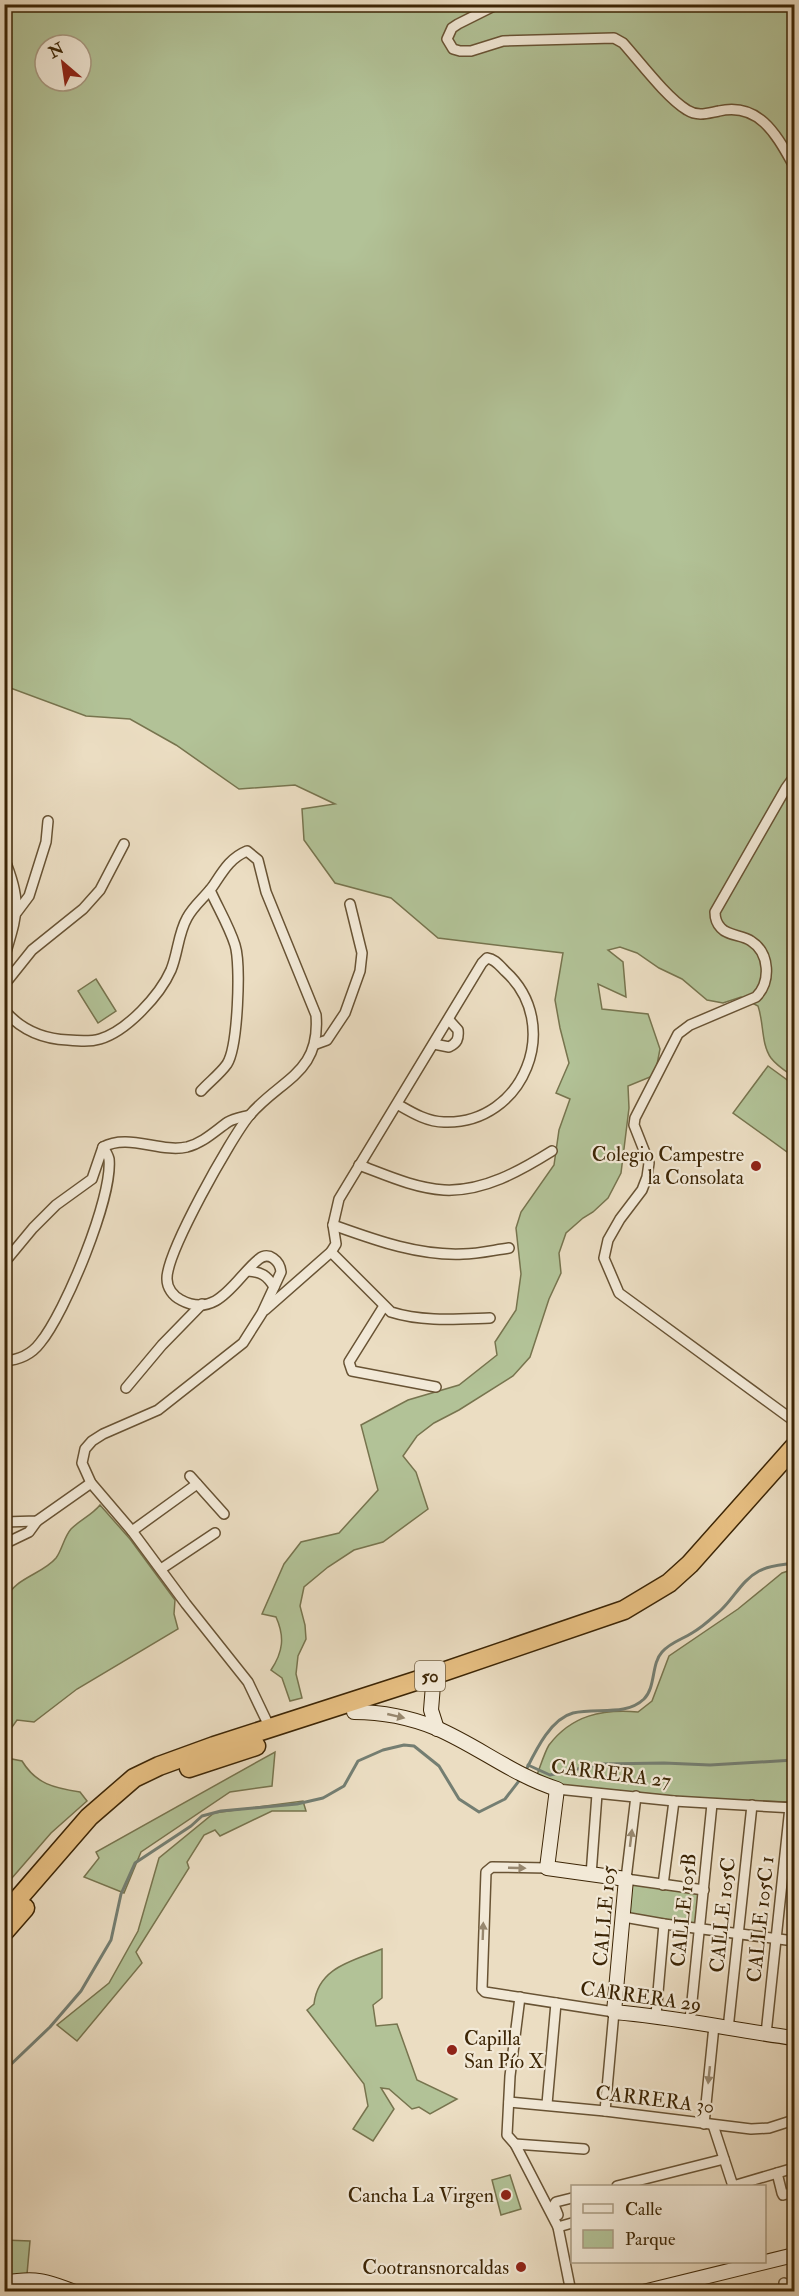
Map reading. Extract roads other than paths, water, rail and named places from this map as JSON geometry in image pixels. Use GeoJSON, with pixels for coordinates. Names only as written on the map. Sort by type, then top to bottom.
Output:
{"type":"FeatureCollection","features":[{"type":"Feature","properties":{"kind":"highway","name":"50"},"geometry":{"type":"LineString","coordinates":[[4,1915],[89,1817],[134,1778],[159,1766],[431,1676],[624,1610],[639,1602],[669,1583],[690,1564],[795,1447]]}},
{"type":"Feature","properties":{"kind":"highway","name":"50"},"geometry":{"type":"LineString","coordinates":[[4,1932],[104,1819],[140,1789],[164,1776],[638,1614],[661,1600],[697,1570],[795,1465]]}},
{"type":"Feature","properties":{"kind":"street"},"geometry":{"type":"LineString","coordinates":[[498,4],[452,28],[447,39],[453,48],[460,51],[471,51],[503,42],[614,38],[623,43],[676,102],[687,110],[697,114],[731,109],[742,110],[758,118],[771,128],[795,166]]}},
{"type":"Feature","properties":{"kind":"street"},"geometry":{"type":"LineString","coordinates":[[795,777],[786,788],[715,912],[715,919],[722,930],[750,939],[762,949],[767,972],[763,990],[756,998],[690,1025],[678,1034],[635,1118],[634,1125],[649,1162],[647,1177],[642,1190],[620,1219],[608,1240],[604,1258],[619,1293],[795,1421]]}},
{"type":"Feature","properties":{"kind":"street"},"geometry":{"type":"LineString","coordinates":[[17,912],[29,896],[46,842],[48,821]]}},
{"type":"Feature","properties":{"kind":"street"},"geometry":{"type":"LineString","coordinates":[[4,985],[32,950],[83,909],[100,890],[124,844]]}},
{"type":"Feature","properties":{"kind":"street"},"geometry":{"type":"LineString","coordinates":[[4,1010],[14,1021],[31,1032],[59,1040],[101,1039],[117,1031],[132,1020],[159,989],[170,972],[188,916],[236,856],[247,851],[258,860],[266,892],[316,1015],[316,1044],[294,1078],[250,1114],[234,1137],[197,1203],[169,1266],[166,1280],[171,1292],[179,1300],[188,1304],[202,1304],[217,1301],[230,1292],[261,1258],[268,1256],[276,1260],[281,1272],[262,1314],[243,1343],[158,1410],[92,1441],[85,1449],[82,1463],[91,1483],[132,1531],[248,1682],[270,1728]]}},
{"type":"Feature","properties":{"kind":"street"},"geometry":{"type":"LineString","coordinates":[[4,858],[17,896],[17,912],[4,959]]}},
{"type":"Feature","properties":{"kind":"street"},"geometry":{"type":"LineString","coordinates":[[201,1091],[227,1064],[236,1034],[236,946],[210,890]]}},
{"type":"Feature","properties":{"kind":"street"},"geometry":{"type":"LineString","coordinates":[[316,1044],[327,1040],[345,1013],[360,971],[362,953],[350,904]]}},
{"type":"Feature","properties":{"kind":"street"},"geometry":{"type":"LineString","coordinates":[[262,1314],[331,1252],[336,1244],[333,1225],[339,1199],[482,963],[487,958],[492,959],[512,977],[526,998],[533,1023],[534,1047],[526,1073],[512,1094],[492,1110],[467,1120],[442,1122],[420,1116],[397,1104]]}},
{"type":"Feature","properties":{"kind":"street"},"geometry":{"type":"LineString","coordinates":[[434,1044],[449,1047],[455,1044],[459,1037],[459,1030],[449,1020]]}},
{"type":"Feature","properties":{"kind":"street"},"geometry":{"type":"LineString","coordinates":[[103,1147],[118,1142],[172,1148],[188,1146],[203,1140],[230,1121],[250,1114]]}},
{"type":"Feature","properties":{"kind":"street"},"geometry":{"type":"LineString","coordinates":[[4,1263],[56,1205],[92,1179],[103,1147]]}},
{"type":"Feature","properties":{"kind":"street"},"geometry":{"type":"LineString","coordinates":[[4,1361],[16,1360],[27,1355],[40,1344],[67,1299],[95,1227],[104,1196],[109,1159],[103,1147]]}},
{"type":"Feature","properties":{"kind":"street"},"geometry":{"type":"LineString","coordinates":[[359,1165],[400,1181],[444,1190],[483,1185],[522,1170],[552,1151]]}},
{"type":"Feature","properties":{"kind":"street"},"geometry":{"type":"LineString","coordinates":[[333,1225],[384,1244],[421,1251],[464,1254],[509,1248]]}},
{"type":"Feature","properties":{"kind":"street"},"geometry":{"type":"LineString","coordinates":[[331,1252],[391,1312],[447,1320],[490,1318]]}},
{"type":"Feature","properties":{"kind":"street"},"geometry":{"type":"LineString","coordinates":[[248,1271],[259,1272],[268,1278],[274,1287]]}},
{"type":"Feature","properties":{"kind":"street"},"geometry":{"type":"LineString","coordinates":[[126,1388],[162,1345],[202,1304]]}},
{"type":"Feature","properties":{"kind":"street"},"geometry":{"type":"LineString","coordinates":[[384,1306],[349,1362],[349,1367],[352,1371],[435,1387]]}},
{"type":"Feature","properties":{"kind":"street"},"geometry":{"type":"LineString","coordinates":[[190,1476],[224,1514]]}},
{"type":"Feature","properties":{"kind":"street"},"geometry":{"type":"LineString","coordinates":[[4,1544],[29,1532],[37,1521],[91,1483]]}},
{"type":"Feature","properties":{"kind":"street"},"geometry":{"type":"LineString","coordinates":[[132,1531],[197,1484]]}},
{"type":"Feature","properties":{"kind":"street"},"geometry":{"type":"LineString","coordinates":[[4,1522],[37,1521]]}},
{"type":"Feature","properties":{"kind":"street"},"geometry":{"type":"LineString","coordinates":[[161,1569],[215,1533]]}},
{"type":"Feature","properties":{"kind":"street"},"geometry":{"type":"LineString","coordinates":[[434,1685],[431,1710],[437,1729]]}},
{"type":"Feature","properties":{"kind":"street","name":"CARRERA 27"},"geometry":{"type":"LineString","coordinates":[[354,1712],[391,1714],[437,1729],[534,1782],[557,1789],[674,1801],[792,1808]]}},
{"type":"Feature","properties":{"kind":"street"},"geometry":{"type":"LineString","coordinates":[[557,1789],[547,1868],[704,1890]]}},
{"type":"Feature","properties":{"kind":"street"},"geometry":{"type":"LineString","coordinates":[[591,1875],[597,1794]]}},
{"type":"Feature","properties":{"kind":"street","name":"CALLE 105"},"geometry":{"type":"LineString","coordinates":[[605,2110],[636,1796]]}},
{"type":"Feature","properties":{"kind":"street"},"geometry":{"type":"LineString","coordinates":[[663,1885],[674,1801]]}},
{"type":"Feature","properties":{"kind":"street","name":"CALLE 105B"},"geometry":{"type":"LineString","coordinates":[[690,2021],[712,1804]]}},
{"type":"Feature","properties":{"kind":"street","name":"CALLE 105C"},"geometry":{"type":"LineString","coordinates":[[732,2185],[724,2159],[708,2125],[721,2028],[739,1935],[752,1805]]}},
{"type":"Feature","properties":{"kind":"street","name":"CALLE 105C 1"},"geometry":{"type":"LineString","coordinates":[[766,2034],[792,1808]]}},
{"type":"Feature","properties":{"kind":"street","name":"CARRERA 29"},"geometry":{"type":"LineString","coordinates":[[547,1868],[492,1867],[486,1872],[482,1989],[485,1992],[614,2012],[656,2015],[721,2028],[795,2038]]}},
{"type":"Feature","properties":{"kind":"street"},"geometry":{"type":"LineString","coordinates":[[624,1917],[739,1935],[795,1941]]}},
{"type":"Feature","properties":{"kind":"street"},"geometry":{"type":"LineString","coordinates":[[656,2015],[664,1924]]}},
{"type":"Feature","properties":{"kind":"street"},"geometry":{"type":"LineString","coordinates":[[520,1997],[510,2076],[507,2135],[515,2144],[560,2226]]}},
{"type":"Feature","properties":{"kind":"street"},"geometry":{"type":"LineString","coordinates":[[547,2104],[556,2003]]}},
{"type":"Feature","properties":{"kind":"street","name":"CARRERA 30"},"geometry":{"type":"LineString","coordinates":[[509,2102],[605,2110],[708,2125],[751,2128],[769,2127],[795,2120]]}},
{"type":"Feature","properties":{"kind":"street"},"geometry":{"type":"LineString","coordinates":[[515,2144],[584,2149]]}},
{"type":"Feature","properties":{"kind":"street"},"geometry":{"type":"LineString","coordinates":[[625,2185],[724,2159]]}},
{"type":"Feature","properties":{"kind":"street"},"geometry":{"type":"LineString","coordinates":[[739,2185],[795,2168]]}},
{"type":"Feature","properties":{"kind":"street"},"geometry":{"type":"LineString","coordinates":[[777,2173],[783,2195],[795,2192]]}},
{"type":"Feature","properties":{"kind":"street"},"geometry":{"type":"LineString","coordinates":[[571,2198],[556,2202],[554,2205],[560,2226],[571,2292]]}},
{"type":"Feature","properties":{"kind":"street"},"geometry":{"type":"LineString","coordinates":[[560,2226],[571,2223]]}},
{"type":"Feature","properties":{"kind":"street"},"geometry":{"type":"LineString","coordinates":[[766,2261],[795,2255]]}},
{"type":"Feature","properties":{"kind":"street"},"geometry":{"type":"LineString","coordinates":[[643,2292],[756,2263]]}},
{"type":"Feature","properties":{"kind":"street"},"geometry":{"type":"LineString","coordinates":[[4,2283],[25,2279],[41,2280],[75,2292]]}},
{"type":"Feature","properties":{"kind":"waterway"},"geometry":{"type":"LineString","coordinates":[[525,1772],[544,1737],[557,1722],[565,1716],[582,1711],[619,1710],[636,1705],[648,1694],[656,1663],[665,1649],[707,1622],[753,1575],[776,1565],[794,1563]]}},
{"type":"Feature","properties":{"kind":"waterway"},"geometry":{"type":"LineString","coordinates":[[4,2071],[50,2027],[81,1991],[111,1940],[121,1894],[135,1863],[191,1826],[202,1816],[221,1811],[297,1804],[323,1798],[344,1786],[358,1761],[383,1750],[404,1745],[414,1746],[439,1766],[459,1799],[479,1812],[505,1799],[522,1777]]}},
{"type":"Feature","properties":{"kind":"waterway"},"geometry":{"type":"LineString","coordinates":[[528,1765],[550,1775],[601,1764],[710,1765],[794,1760]]}},
{"type":"Feature","properties":{"kind":"place","name":"Colegio Campestre la Consolata"},"geometry":{"type":"Point","coordinates":[756,1166]}},
{"type":"Feature","properties":{"kind":"place","name":"Capilla San Pío X"},"geometry":{"type":"Point","coordinates":[452,2050]}},
{"type":"Feature","properties":{"kind":"place","name":"Cancha La Virgen"},"geometry":{"type":"Point","coordinates":[506,2195]}},
{"type":"Feature","properties":{"kind":"place","name":"Cootransnorcaldas"},"geometry":{"type":"Point","coordinates":[521,2267]}}]}
